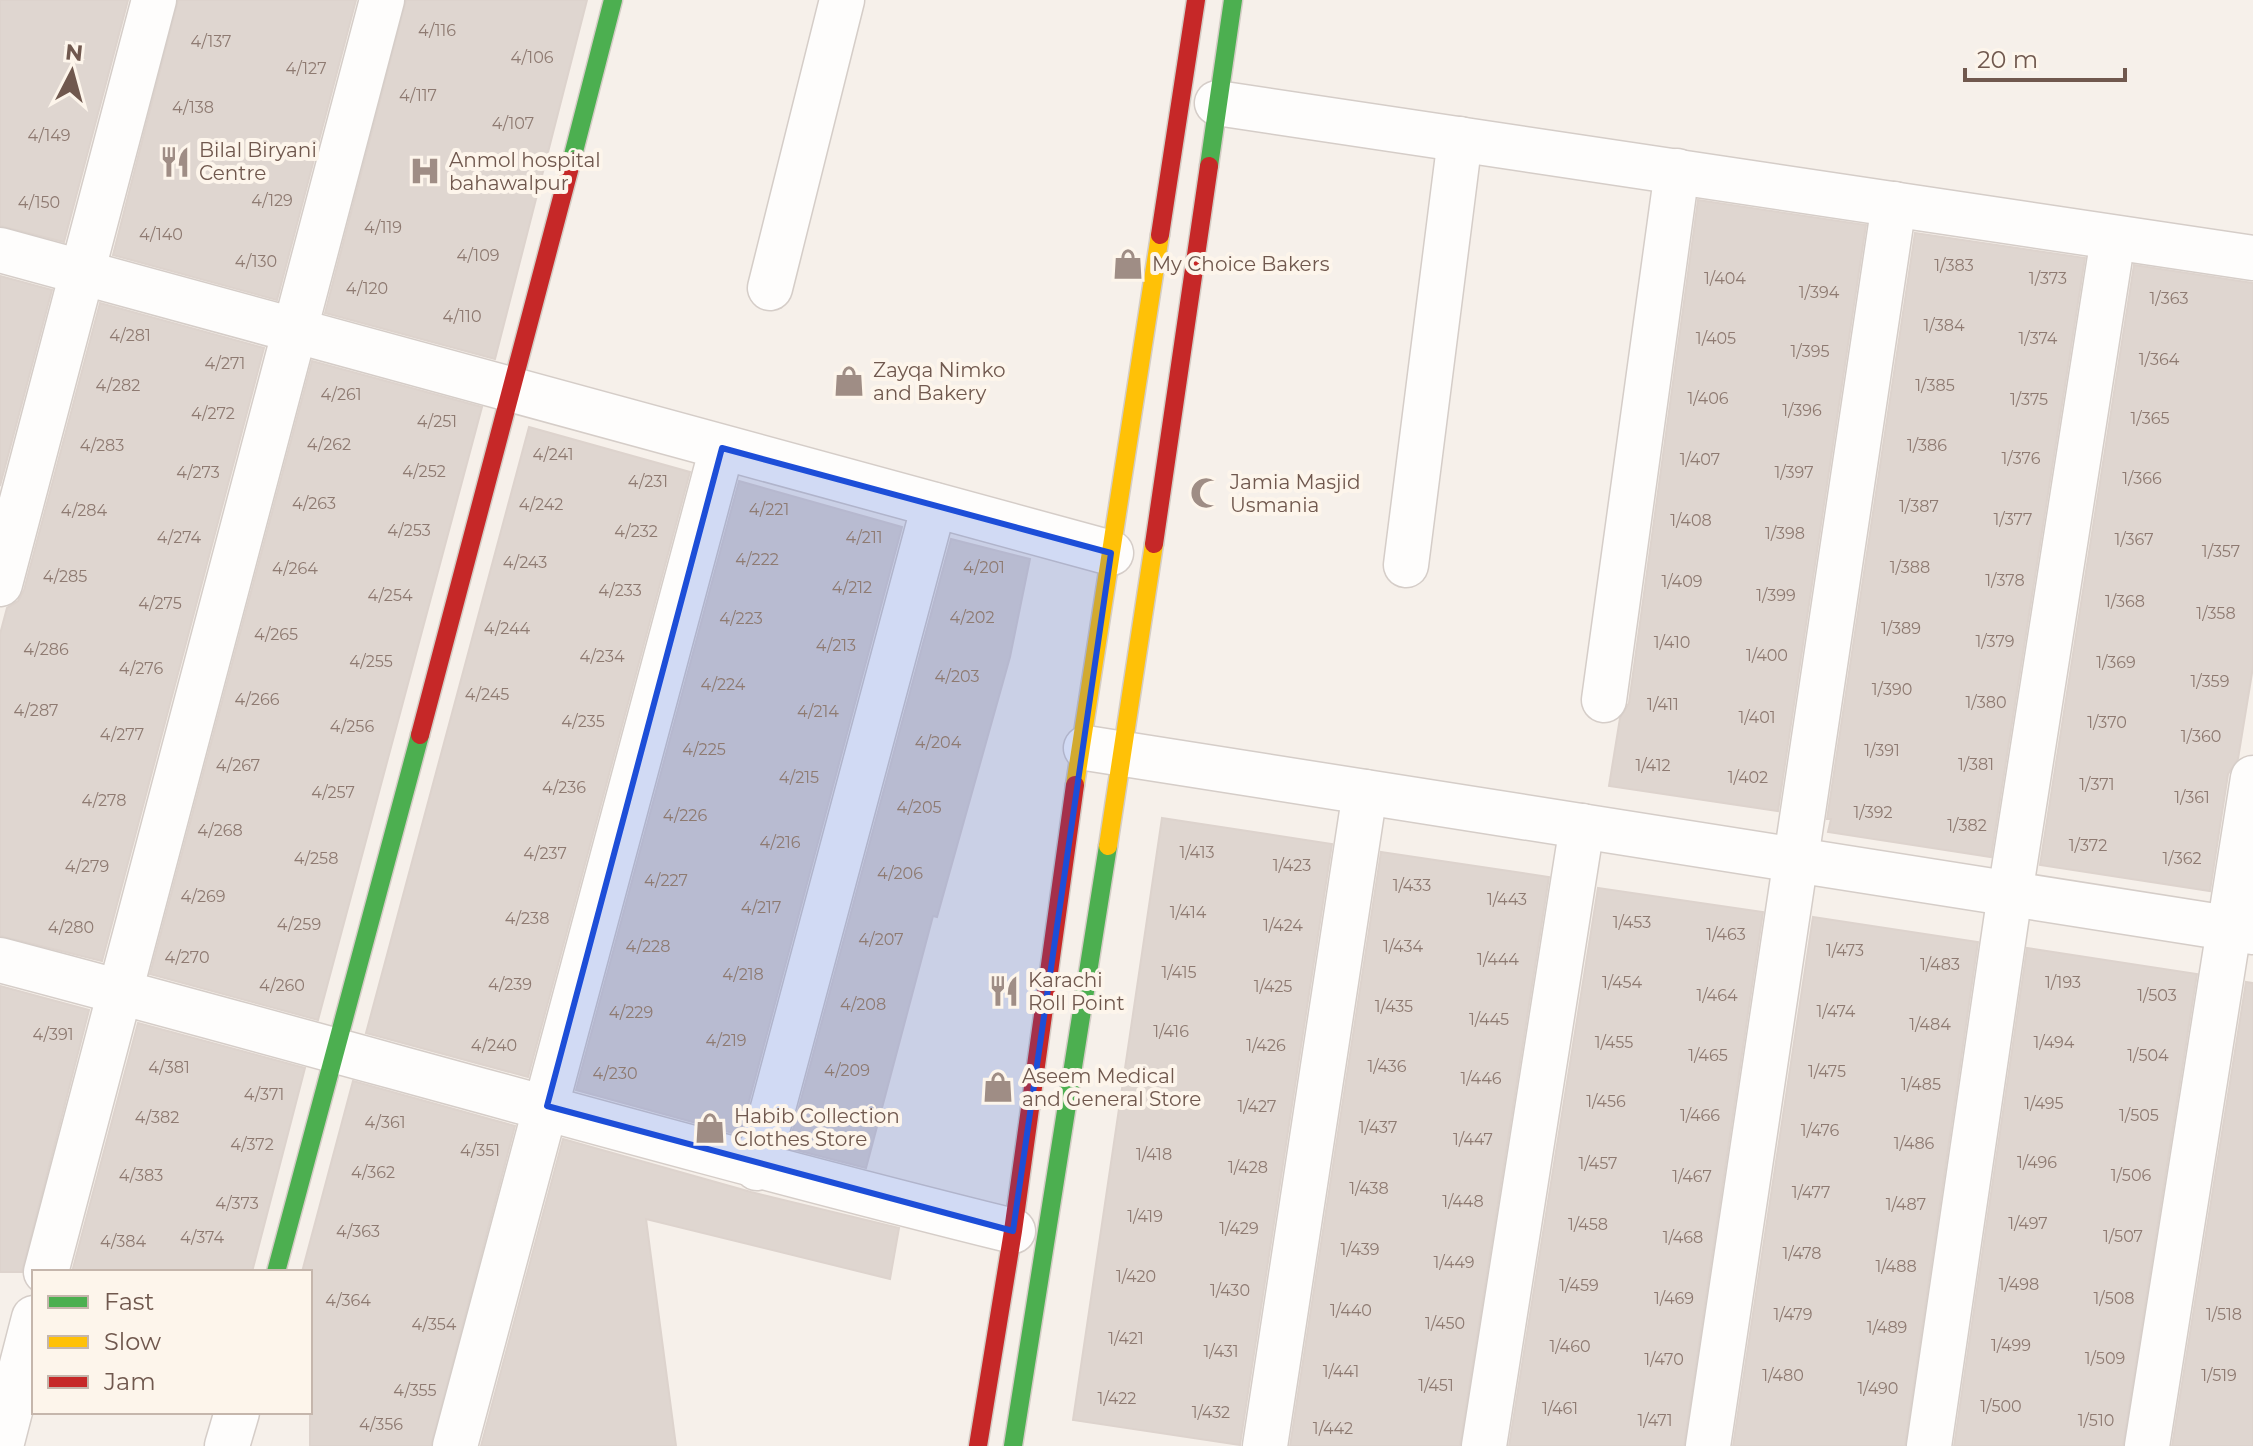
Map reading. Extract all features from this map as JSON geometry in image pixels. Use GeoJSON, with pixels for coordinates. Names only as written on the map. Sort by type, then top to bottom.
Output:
{"type":"FeatureCollection","features":[{"type":"Feature","properties":{"kind":"street"},"geometry":{"type":"LineString","coordinates":[[0,584],[154,0]]}},
{"type":"Feature","properties":{"kind":"street"},"geometry":{"type":"LineString","coordinates":[[47,1270],[382,0]]}},
{"type":"Feature","properties":{"kind":"street"},"geometry":{"type":"LineString","coordinates":[[277,1270],[512,392],[613,0]]}},
{"type":"Feature","properties":{"kind":"street"},"geometry":{"type":"LineString","coordinates":[[770,288],[842,0]]}},
{"type":"Feature","properties":{"kind":"street"},"geometry":{"type":"LineString","coordinates":[[978,1446],[1013,1231],[1080,747],[1196,0]]}},
{"type":"Feature","properties":{"kind":"street"},"geometry":{"type":"LineString","coordinates":[[1013,1446],[1123,753],[1233,0]]}},
{"type":"Feature","properties":{"kind":"street"},"geometry":{"type":"LineString","coordinates":[[1217,103],[2253,258]]}},
{"type":"Feature","properties":{"kind":"street"},"geometry":{"type":"LineString","coordinates":[[1406,565],[1460,139]]}},
{"type":"Feature","properties":{"kind":"street"},"geometry":{"type":"LineString","coordinates":[[1604,700],[1677,171]]}},
{"type":"Feature","properties":{"kind":"street"},"geometry":{"type":"LineString","coordinates":[[1708,1446],[1894,204]]}},
{"type":"Feature","properties":{"kind":"street"},"geometry":{"type":"LineString","coordinates":[[1929,1446],[2010,894],[2113,238]]}},
{"type":"Feature","properties":{"kind":"street"},"geometry":{"type":"LineString","coordinates":[[0,250],[1111,553]]}},
{"type":"Feature","properties":{"kind":"street"},"geometry":{"type":"LineString","coordinates":[[455,1446],[722,448]]}},
{"type":"Feature","properties":{"kind":"street"},"geometry":{"type":"LineString","coordinates":[[757,1168],[934,505]]}},
{"type":"Feature","properties":{"kind":"street"},"geometry":{"type":"LineString","coordinates":[[1080,747],[2240,930]]}},
{"type":"Feature","properties":{"kind":"street"},"geometry":{"type":"LineString","coordinates":[[2147,1446],[2240,930],[2253,778]]}},
{"type":"Feature","properties":{"kind":"street"},"geometry":{"type":"LineString","coordinates":[[1265,1446],[1365,792]]}},
{"type":"Feature","properties":{"kind":"street"},"geometry":{"type":"LineString","coordinates":[[1484,1446],[1582,826]]}},
{"type":"Feature","properties":{"kind":"street"},"geometry":{"type":"LineString","coordinates":[[0,960],[547,1106],[757,1168],[1013,1231]]}},
{"type":"Feature","properties":{"kind":"street"},"geometry":{"type":"LineString","coordinates":[[1,1446],[32,1326]]}},
{"type":"Feature","properties":{"kind":"street"},"geometry":{"type":"LineString","coordinates":[[227,1446],[236,1414]]}},
{"type":"Feature","properties":{"kind":"highlighted area"},"geometry":{"type":"Polygon","coordinates":[[[722,448],[1111,553],[1013,1231],[547,1106],[722,448]]]}},
{"type":"Feature","properties":{"kind":"building"},"geometry":{"type":"Polygon","coordinates":[[[0,0],[128,0],[64,242],[0,226],[0,0]]]}},
{"type":"Feature","properties":{"kind":"building"},"geometry":{"type":"Polygon","coordinates":[[[178,0],[356,0],[277,300],[113,255],[178,0]]]}},
{"type":"Feature","properties":{"kind":"building"},"geometry":{"type":"Polygon","coordinates":[[[406,0],[587,0],[495,359],[325,313],[406,0]]]}},
{"type":"Feature","properties":{"kind":"building"},"geometry":{"type":"Polygon","coordinates":[[[1698,200],[1866,225],[1778,811],[1609,786],[1620,718],[1629,703],[1698,200]]]}},
{"type":"Feature","properties":{"kind":"building"},"geometry":{"type":"Polygon","coordinates":[[[1915,233],[2085,258],[1991,857],[1828,832],[1831,819],[1827,819],[1915,233]]]}},
{"type":"Feature","properties":{"kind":"building"},"geometry":{"type":"Polygon","coordinates":[[[2134,265],[2253,283],[2253,667],[2238,759],[2228,774],[2210,891],[2040,865],[2134,265]]]}},
{"type":"Feature","properties":{"kind":"building"},"geometry":{"type":"Polygon","coordinates":[[[0,276],[52,290],[0,486],[0,276]]]}},
{"type":"Feature","properties":{"kind":"building"},"geometry":{"type":"Polygon","coordinates":[[[100,303],[264,348],[102,961],[0,936],[0,634],[7,608],[18,601],[24,590],[100,303]]]}},
{"type":"Feature","properties":{"kind":"building"},"geometry":{"type":"Polygon","coordinates":[[[312,361],[482,407],[318,1020],[150,974],[312,361]]]}},
{"type":"Feature","properties":{"kind":"building"},"geometry":{"type":"Polygon","coordinates":[[[529,427],[690,472],[528,1077],[366,1033],[529,427]]]}},
{"type":"Feature","properties":{"kind":"building"},"geometry":{"type":"Polygon","coordinates":[[[739,481],[902,527],[740,1135],[576,1090],[739,481]]]}},
{"type":"Feature","properties":{"kind":"building"},"geometry":{"type":"Polygon","coordinates":[[[951,539],[1030,559],[1010,657],[937,917],[933,916],[866,1168],[788,1148],[951,539]]]}},
{"type":"Feature","properties":{"kind":"building"},"geometry":{"type":"Polygon","coordinates":[[[1162,818],[1332,844],[1240,1445],[1073,1420],[1162,818]]]}},
{"type":"Feature","properties":{"kind":"building"},"geometry":{"type":"Polygon","coordinates":[[[1381,852],[1549,877],[1460,1446],[1290,1446],[1381,852]]]}},
{"type":"Feature","properties":{"kind":"building"},"geometry":{"type":"Polygon","coordinates":[[[1598,888],[1763,912],[1684,1446],[1509,1446],[1598,888]]]}},
{"type":"Feature","properties":{"kind":"building"},"geometry":{"type":"Polygon","coordinates":[[[1813,917],[1978,942],[1905,1446],[1733,1446],[1813,917]]]}},
{"type":"Feature","properties":{"kind":"building"},"geometry":{"type":"Polygon","coordinates":[[[2027,948],[2197,974],[2123,1446],[1954,1446],[2027,948]]]}},
{"type":"Feature","properties":{"kind":"building"},"geometry":{"type":"Polygon","coordinates":[[[2246,982],[2253,983],[2253,1446],[2172,1446],[2246,982]]]}},
{"type":"Feature","properties":{"kind":"building"},"geometry":{"type":"Polygon","coordinates":[[[0,986],[89,1010],[22,1272],[0,1272],[0,986]]]}},
{"type":"Feature","properties":{"kind":"building"},"geometry":{"type":"Polygon","coordinates":[[[138,1023],[305,1068],[253,1270],[73,1270],[138,1023]]]}},
{"type":"Feature","properties":{"kind":"building"},"geometry":{"type":"Polygon","coordinates":[[[353,1081],[515,1126],[431,1446],[310,1446],[312,1270],[303,1270],[353,1081]]]}},
{"type":"Feature","properties":{"kind":"building"},"geometry":{"type":"Polygon","coordinates":[[[563,1139],[751,1192],[899,1228],[890,1279],[646,1219],[676,1446],[481,1446],[563,1139]]]}},
{"type":"Feature","properties":{"kind":"traffic: fast"},"geometry":{"type":"LineString","coordinates":[[570,167],[613,0]]}},
{"type":"Feature","properties":{"kind":"traffic: fast"},"geometry":{"type":"LineString","coordinates":[[1209,166],[1233,0]]}},
{"type":"Feature","properties":{"kind":"traffic: fast"},"geometry":{"type":"LineString","coordinates":[[277,1270],[420,735]]}},
{"type":"Feature","properties":{"kind":"traffic: fast"},"geometry":{"type":"LineString","coordinates":[[1013,1446],[1108,846]]}},
{"type":"Feature","properties":{"kind":"traffic: slow"},"geometry":{"type":"LineString","coordinates":[[1075,785],[1160,235]]}},
{"type":"Feature","properties":{"kind":"traffic: slow"},"geometry":{"type":"LineString","coordinates":[[1108,846],[1154,544]]}},
{"type":"Feature","properties":{"kind":"traffic: jam"},"geometry":{"type":"LineString","coordinates":[[1160,235],[1196,0]]}},
{"type":"Feature","properties":{"kind":"traffic: jam"},"geometry":{"type":"LineString","coordinates":[[1154,544],[1209,166]]}},
{"type":"Feature","properties":{"kind":"traffic: jam"},"geometry":{"type":"LineString","coordinates":[[420,735],[570,167]]}},
{"type":"Feature","properties":{"kind":"traffic: jam"},"geometry":{"type":"LineString","coordinates":[[978,1446],[1013,1231],[1075,785]]}},
{"type":"Feature","properties":{"kind":"place","name":"Bilal Biryani Centre"},"geometry":{"type":"Point","coordinates":[175,162]}},
{"type":"Feature","properties":{"kind":"place","name":"Anmol hospital bahawalpur"},"geometry":{"type":"Point","coordinates":[425,171]}},
{"type":"Feature","properties":{"kind":"place","name":"My Choice Bakers"},"geometry":{"type":"Point","coordinates":[1128,264]}},
{"type":"Feature","properties":{"kind":"place","name":"Zayqa Nimko and Bakery"},"geometry":{"type":"Point","coordinates":[849,381]}},
{"type":"Feature","properties":{"kind":"place","name":"Jamia Masjid Usmania"},"geometry":{"type":"Point","coordinates":[1206,493]}},
{"type":"Feature","properties":{"kind":"place","name":"Karachi Roll Point"},"geometry":{"type":"Point","coordinates":[1004,991]}},
{"type":"Feature","properties":{"kind":"place","name":"Aseem Medical and General Store"},"geometry":{"type":"Point","coordinates":[998,1087]}},
{"type":"Feature","properties":{"kind":"place","name":"Habib Collection Clothes Store"},"geometry":{"type":"Point","coordinates":[710,1128]}}]}
